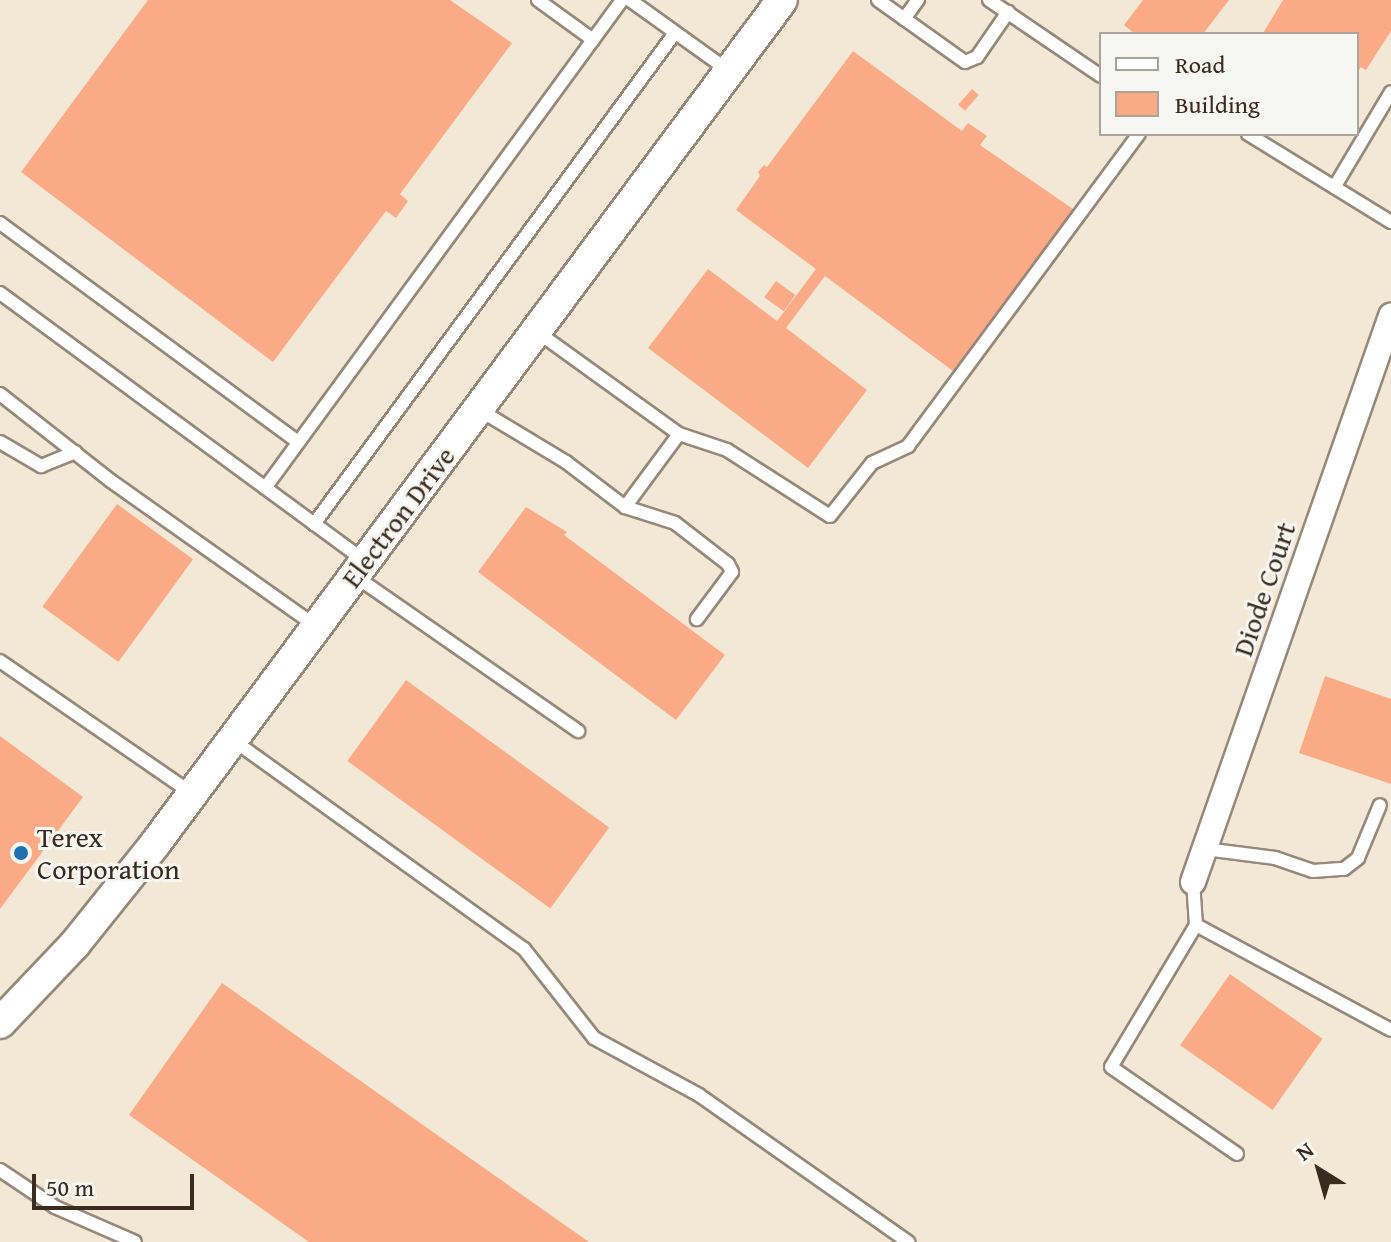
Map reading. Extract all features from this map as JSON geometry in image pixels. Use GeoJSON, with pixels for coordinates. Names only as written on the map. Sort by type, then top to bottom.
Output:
{"type":"FeatureCollection","features":[{"type":"Feature","properties":{"kind":"street","name":"Electron Drive"},"geometry":{"type":"LineString","coordinates":[[0,1023],[75,944],[193,794],[782,0]]}},
{"type":"Feature","properties":{"kind":"street","name":"Diode Court"},"geometry":{"type":"LineString","coordinates":[[1193,882],[1391,316]]}},
{"type":"Feature","properties":{"kind":"lane"},"geometry":{"type":"LineString","coordinates":[[538,0],[593,40]]}},
{"type":"Feature","properties":{"kind":"lane"},"geometry":{"type":"LineString","coordinates":[[265,488],[622,0]]}},
{"type":"Feature","properties":{"kind":"lane"},"geometry":{"type":"LineString","coordinates":[[630,0],[729,71]]}},
{"type":"Feature","properties":{"kind":"lane"},"geometry":{"type":"LineString","coordinates":[[878,0],[965,62],[977,57],[1008,12]]}},
{"type":"Feature","properties":{"kind":"lane"},"geometry":{"type":"LineString","coordinates":[[904,19],[918,0]]}},
{"type":"Feature","properties":{"kind":"lane"},"geometry":{"type":"LineString","coordinates":[[989,0],[1099,75]]}},
{"type":"Feature","properties":{"kind":"lane"},"geometry":{"type":"LineString","coordinates":[[314,524],[675,33]]}},
{"type":"Feature","properties":{"kind":"lane"},"geometry":{"type":"LineString","coordinates":[[1335,186],[1391,92]]}},
{"type":"Feature","properties":{"kind":"lane"},"geometry":{"type":"LineString","coordinates":[[536,331],[679,434],[727,450],[830,516],[872,463],[908,446],[1138,136]]}},
{"type":"Feature","properties":{"kind":"lane"},"geometry":{"type":"LineString","coordinates":[[1251,136],[1391,222]]}},
{"type":"Feature","properties":{"kind":"lane"},"geometry":{"type":"LineString","coordinates":[[0,223],[298,442]]}},
{"type":"Feature","properties":{"kind":"lane"},"geometry":{"type":"LineString","coordinates":[[0,293],[314,524],[360,569],[578,731]]}},
{"type":"Feature","properties":{"kind":"lane"},"geometry":{"type":"LineString","coordinates":[[0,394],[317,627]]}},
{"type":"Feature","properties":{"kind":"lane"},"geometry":{"type":"LineString","coordinates":[[478,409],[566,462],[625,507],[675,523],[728,564],[732,572],[697,619]]}},
{"type":"Feature","properties":{"kind":"lane"},"geometry":{"type":"LineString","coordinates":[[625,507],[679,434]]}},
{"type":"Feature","properties":{"kind":"lane"},"geometry":{"type":"LineString","coordinates":[[0,442],[41,466],[75,452]]}},
{"type":"Feature","properties":{"kind":"lane"},"geometry":{"type":"LineString","coordinates":[[0,661],[193,794]]}},
{"type":"Feature","properties":{"kind":"lane"},"geometry":{"type":"LineString","coordinates":[[233,740],[524,949],[594,1038],[699,1095],[908,1242]]}},
{"type":"Feature","properties":{"kind":"lane"},"geometry":{"type":"LineString","coordinates":[[1205,849],[1336,871],[1358,858],[1380,805]]}},
{"type":"Feature","properties":{"kind":"lane"},"geometry":{"type":"LineString","coordinates":[[1193,882],[1196,925],[1111,1067],[1237,1154]]}},
{"type":"Feature","properties":{"kind":"lane"},"geometry":{"type":"LineString","coordinates":[[1196,925],[1391,1030]]}},
{"type":"Feature","properties":{"kind":"lane"},"geometry":{"type":"LineString","coordinates":[[0,1170],[55,1207],[135,1242]]}},
{"type":"Feature","properties":{"kind":"building"},"geometry":{"type":"Polygon","coordinates":[[[148,0],[450,0],[512,43],[400,194],[408,201],[396,218],[386,211],[273,362],[21,172],[148,0]]]}},
{"type":"Feature","properties":{"kind":"building"},"geometry":{"type":"Polygon","coordinates":[[[1143,0],[1229,0],[1205,32],[1133,32],[1124,25],[1143,0]]]}},
{"type":"Feature","properties":{"kind":"building"},"geometry":{"type":"Polygon","coordinates":[[[1283,0],[1391,0],[1391,31],[1366,70],[1361,67],[1359,70],[1359,32],[1264,32],[1283,0]]]}},
{"type":"Feature","properties":{"kind":"building"},"geometry":{"type":"Polygon","coordinates":[[[853,51],[962,131],[968,123],[987,136],[980,145],[1073,209],[1072,215],[957,374],[825,276],[786,328],[867,390],[808,468],[648,348],[708,269],[777,321],[816,269],[736,210],[760,176],[758,172],[764,165],[767,167],[853,51]]]}},
{"type":"Feature","properties":{"kind":"building"},"geometry":{"type":"Polygon","coordinates":[[[972,89],[979,95],[965,111],[958,105],[972,89]]]}},
{"type":"Feature","properties":{"kind":"building"},"geometry":{"type":"Polygon","coordinates":[[[776,281],[795,295],[784,311],[764,297],[776,281]]]}},
{"type":"Feature","properties":{"kind":"building"},"geometry":{"type":"Polygon","coordinates":[[[117,504],[193,559],[118,662],[42,607],[117,504]]]}},
{"type":"Feature","properties":{"kind":"building"},"geometry":{"type":"Polygon","coordinates":[[[526,507],[567,532],[564,535],[725,655],[676,720],[478,572],[526,507]]]}},
{"type":"Feature","properties":{"kind":"building"},"geometry":{"type":"Polygon","coordinates":[[[1325,676],[1391,699],[1391,784],[1299,753],[1325,676]]]}},
{"type":"Feature","properties":{"kind":"building"},"geometry":{"type":"Polygon","coordinates":[[[406,680],[609,828],[550,908],[347,761],[406,680]]]}},
{"type":"Feature","properties":{"kind":"building","name":"Terex Corporation"},"geometry":{"type":"Polygon","coordinates":[[[0,736],[83,797],[0,909],[0,736]]]}},
{"type":"Feature","properties":{"kind":"building"},"geometry":{"type":"Polygon","coordinates":[[[1230,974],[1323,1039],[1273,1110],[1180,1045],[1230,974]]]}},
{"type":"Feature","properties":{"kind":"building"},"geometry":{"type":"Polygon","coordinates":[[[222,983],[589,1242],[309,1242],[129,1115],[222,983]]]}},
{"type":"Feature","properties":{"kind":"place","name":"Terex Corporation"},"geometry":{"type":"Point","coordinates":[21,853]}}]}
